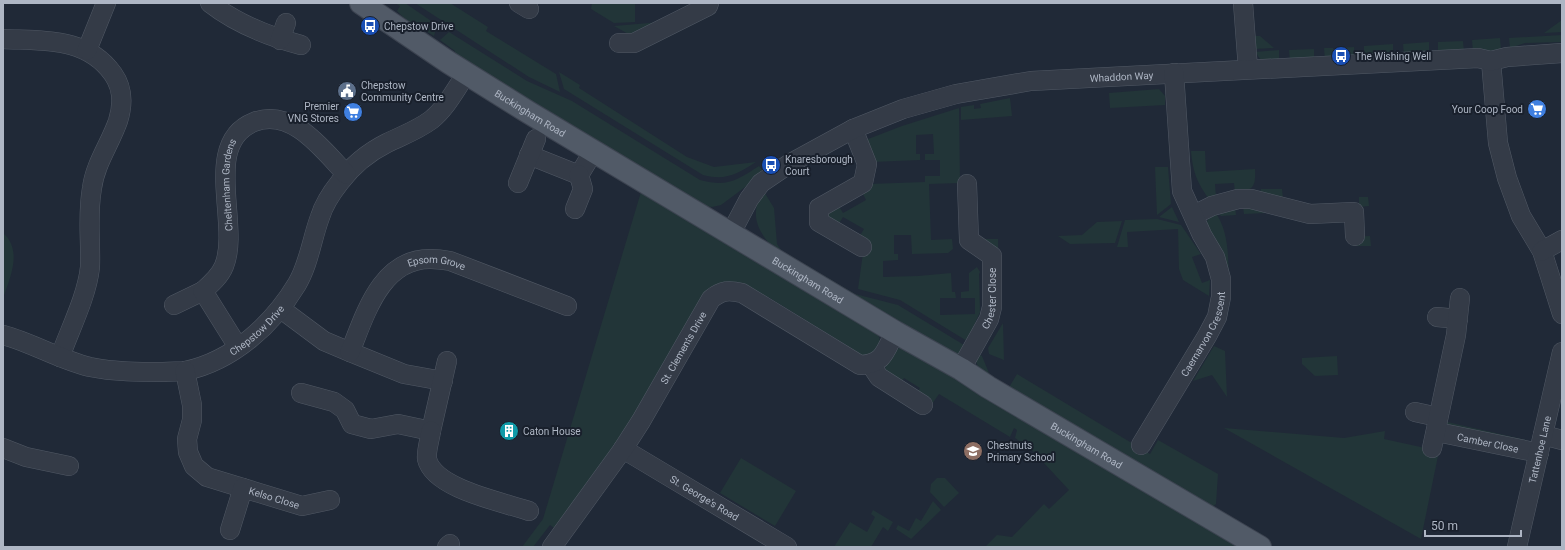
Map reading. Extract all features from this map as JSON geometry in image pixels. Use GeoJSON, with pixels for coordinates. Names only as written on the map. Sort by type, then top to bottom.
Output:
{"type":"FeatureCollection","features":[{"type":"Feature","properties":{"kind":"main road","name":"Buckingham Road"},"geometry":{"type":"LineString","coordinates":[[361,3],[466,74],[593,152],[1260,547]]}},
{"type":"Feature","properties":{"kind":"street"},"geometry":{"type":"LineString","coordinates":[[88,50],[106,3]]}},
{"type":"Feature","properties":{"kind":"street"},"geometry":{"type":"LineString","coordinates":[[210,3],[226,15],[254,30],[283,31],[301,45]]}},
{"type":"Feature","properties":{"kind":"street"},"geometry":{"type":"LineString","coordinates":[[619,43],[634,43],[708,6],[709,3]]}},
{"type":"Feature","properties":{"kind":"street"},"geometry":{"type":"LineString","coordinates":[[1243,3],[1248,69]]}},
{"type":"Feature","properties":{"kind":"street"},"geometry":{"type":"LineString","coordinates":[[3,39],[44,40],[88,50],[105,62],[118,80],[122,100],[118,121],[101,156],[92,186],[88,214],[90,267],[86,287],[60,357]]}},
{"type":"Feature","properties":{"kind":"street","name":"Whaddon Way"},"geometry":{"type":"LineString","coordinates":[[731,233],[749,199],[761,183],[789,164],[853,129],[903,109],[956,94],[1031,81],[1478,58],[1490,61],[1507,57],[1562,53]]}},
{"type":"Feature","properties":{"kind":"street"},"geometry":{"type":"LineString","coordinates":[[1490,61],[1498,143],[1507,178],[1521,216],[1542,251],[1562,314]]}},
{"type":"Feature","properties":{"kind":"street","name":"Chepstow Drive"},"geometry":{"type":"LineString","coordinates":[[3,335],[22,340],[60,357],[89,366],[131,373],[185,371],[215,360],[238,347],[254,335],[281,308],[298,282],[320,215],[332,193],[346,174],[381,147],[414,132],[432,119],[446,104],[466,74]]}},
{"type":"Feature","properties":{"kind":"street","name":"Caernarvon Crescent"},"geometry":{"type":"LineString","coordinates":[[1141,446],[1207,336],[1217,317],[1222,297],[1221,279],[1215,257],[1182,191],[1174,74]]}},
{"type":"Feature","properties":{"kind":"street","name":"Cheltenham Gardens"},"geometry":{"type":"LineString","coordinates":[[174,305],[203,291],[215,280],[224,265],[228,248],[225,166],[227,152],[233,140],[241,130],[253,122],[264,119],[277,119],[291,123],[303,132],[346,174]]}},
{"type":"Feature","properties":{"kind":"street"},"geometry":{"type":"LineString","coordinates":[[853,129],[866,164],[863,183],[820,208],[819,222],[862,247]]}},
{"type":"Feature","properties":{"kind":"street"},"geometry":{"type":"LineString","coordinates":[[518,183],[533,147],[579,175],[583,189],[575,210]]}},
{"type":"Feature","properties":{"kind":"street"},"geometry":{"type":"LineString","coordinates":[[579,175],[593,152]]}},
{"type":"Feature","properties":{"kind":"street","name":"Chester Close"},"geometry":{"type":"LineString","coordinates":[[961,369],[990,319],[992,307],[992,256],[969,240],[967,184]]}},
{"type":"Feature","properties":{"kind":"street"},"geometry":{"type":"LineString","coordinates":[[1194,215],[1212,206],[1238,199],[1251,199],[1310,214],[1354,212],[1355,236]]}},
{"type":"Feature","properties":{"kind":"street"},"geometry":{"type":"LineString","coordinates":[[1542,251],[1562,240]]}},
{"type":"Feature","properties":{"kind":"street","name":"Epsom Grove"},"geometry":{"type":"LineString","coordinates":[[350,352],[371,300],[382,284],[396,272],[412,262],[431,258],[450,261],[567,306]]}},
{"type":"Feature","properties":{"kind":"street","name":"St. Clements Drive"},"geometry":{"type":"LineString","coordinates":[[552,547],[623,449],[711,299],[721,291],[731,290],[742,293],[860,365],[871,365]]}},
{"type":"Feature","properties":{"kind":"street"},"geometry":{"type":"LineString","coordinates":[[203,291],[238,347]]}},
{"type":"Feature","properties":{"kind":"street"},"geometry":{"type":"LineString","coordinates":[[1436,432],[1456,335],[1460,298]]}},
{"type":"Feature","properties":{"kind":"street"},"geometry":{"type":"LineString","coordinates":[[281,308],[324,340],[350,352],[404,374],[443,381]]}},
{"type":"Feature","properties":{"kind":"street"},"geometry":{"type":"LineString","coordinates":[[1437,317],[1458,319]]}},
{"type":"Feature","properties":{"kind":"street"},"geometry":{"type":"LineString","coordinates":[[895,332],[880,360],[871,365],[879,377],[922,405]]}},
{"type":"Feature","properties":{"kind":"street","name":"Tattenhoe Lane"},"geometry":{"type":"LineString","coordinates":[[1517,547],[1562,352]]}},
{"type":"Feature","properties":{"kind":"street"},"geometry":{"type":"LineString","coordinates":[[447,361],[431,431],[427,458],[432,470],[446,481],[461,489],[529,511]]}},
{"type":"Feature","properties":{"kind":"street","name":"Kelso Close"},"geometry":{"type":"LineString","coordinates":[[185,371],[192,405],[192,420],[187,440],[188,452],[194,466],[207,477],[302,506],[330,500]]}},
{"type":"Feature","properties":{"kind":"street"},"geometry":{"type":"LineString","coordinates":[[300,392],[334,402],[345,410],[352,424],[370,429],[398,424],[431,431]]}},
{"type":"Feature","properties":{"kind":"street","name":"Camber Close"},"geometry":{"type":"LineString","coordinates":[[1415,412],[1436,432],[1541,444],[1562,440]]}},
{"type":"Feature","properties":{"kind":"street"},"geometry":{"type":"LineString","coordinates":[[3,448],[26,457],[69,466]]}},
{"type":"Feature","properties":{"kind":"street","name":"St. George's Road"},"geometry":{"type":"LineString","coordinates":[[623,449],[787,547]]}},
{"type":"Feature","properties":{"kind":"street","name":"Kelso Close"},"geometry":{"type":"LineString","coordinates":[[230,530],[243,488]]}},
{"type":"Feature","properties":{"kind":"green space"},"geometry":{"type":"Polygon","coordinates":[[[395,3],[405,3],[437,25],[434,36],[419,27],[416,30],[397,11],[400,6],[395,3]]]}},
{"type":"Feature","properties":{"kind":"green space"},"geometry":{"type":"Polygon","coordinates":[[[415,3],[450,3],[488,27],[486,31],[556,74],[560,92],[529,77],[415,3]]]}},
{"type":"Feature","properties":{"kind":"green space"},"geometry":{"type":"Polygon","coordinates":[[[592,3],[635,3],[635,22],[614,23],[591,9],[592,3]]]}},
{"type":"Feature","properties":{"kind":"green space"},"geometry":{"type":"Polygon","coordinates":[[[1562,20],[1562,32],[1544,33],[1562,20]]]}},
{"type":"Feature","properties":{"kind":"green space"},"geometry":{"type":"Polygon","coordinates":[[[661,22],[632,36],[614,26],[661,22]]]}},
{"type":"Feature","properties":{"kind":"green space"},"geometry":{"type":"Polygon","coordinates":[[[449,32],[527,81],[572,101],[700,180],[724,183],[744,176],[759,166],[764,173],[721,205],[712,207],[701,206],[452,56],[455,51],[440,40],[449,32]]]}},
{"type":"Feature","properties":{"kind":"green space"},"geometry":{"type":"Polygon","coordinates":[[[1562,35],[1562,42],[1525,43],[1510,48],[1509,38],[1562,35]]]}},
{"type":"Feature","properties":{"kind":"green space"},"geometry":{"type":"Polygon","coordinates":[[[1252,36],[1260,36],[1274,48],[1254,49],[1252,36]]]}},
{"type":"Feature","properties":{"kind":"green space"},"geometry":{"type":"Polygon","coordinates":[[[1500,38],[1501,50],[1473,52],[1472,40],[1500,38]]]}},
{"type":"Feature","properties":{"kind":"green space"},"geometry":{"type":"Polygon","coordinates":[[[1463,41],[1464,52],[1438,53],[1438,42],[1463,41]]]}},
{"type":"Feature","properties":{"kind":"green space"},"geometry":{"type":"Polygon","coordinates":[[[1429,42],[1429,54],[1404,55],[1403,44],[1429,42]]]}},
{"type":"Feature","properties":{"kind":"green space"},"geometry":{"type":"Polygon","coordinates":[[[1393,44],[1393,56],[1364,58],[1364,46],[1393,44]]]}},
{"type":"Feature","properties":{"kind":"green space"},"geometry":{"type":"Polygon","coordinates":[[[1354,47],[1355,58],[1346,59],[1346,53],[1336,54],[1336,48],[1354,47]]]}},
{"type":"Feature","properties":{"kind":"green space"},"geometry":{"type":"Polygon","coordinates":[[[1324,48],[1333,48],[1334,59],[1325,60],[1324,48]]]}},
{"type":"Feature","properties":{"kind":"green space"},"geometry":{"type":"Polygon","coordinates":[[[1314,49],[1314,60],[1290,62],[1289,50],[1314,49]]]}},
{"type":"Feature","properties":{"kind":"green space"},"geometry":{"type":"Polygon","coordinates":[[[1279,50],[1279,62],[1261,60],[1255,52],[1279,50]]]}},
{"type":"Feature","properties":{"kind":"green space"},"geometry":{"type":"Polygon","coordinates":[[[559,72],[580,85],[579,88],[687,157],[714,167],[756,162],[737,173],[725,177],[711,177],[703,175],[564,89],[559,72]]]}},
{"type":"Feature","properties":{"kind":"green space"},"geometry":{"type":"Polygon","coordinates":[[[1159,89],[1165,96],[1165,105],[1110,108],[1109,93],[1159,89]]]}},
{"type":"Feature","properties":{"kind":"green space"},"geometry":{"type":"Polygon","coordinates":[[[1010,98],[1012,116],[961,120],[961,107],[974,105],[974,109],[981,108],[980,104],[1010,98]]]}},
{"type":"Feature","properties":{"kind":"green space"},"geometry":{"type":"Polygon","coordinates":[[[959,108],[960,183],[929,184],[931,240],[952,239],[953,249],[948,253],[912,254],[911,235],[894,235],[894,254],[898,254],[898,260],[883,261],[883,277],[951,273],[952,292],[955,292],[956,298],[940,298],[940,315],[975,314],[975,298],[961,298],[961,292],[969,291],[969,273],[977,267],[980,272],[980,312],[967,341],[900,300],[858,289],[863,253],[859,237],[864,229],[843,217],[838,225],[828,219],[827,214],[838,205],[843,213],[866,200],[862,192],[869,184],[925,182],[925,176],[940,176],[940,160],[925,160],[925,154],[934,154],[933,134],[916,135],[916,154],[920,154],[920,160],[872,162],[863,141],[902,126],[959,108]]]}},
{"type":"Feature","properties":{"kind":"green space"},"geometry":{"type":"Polygon","coordinates":[[[1191,151],[1205,151],[1206,172],[1255,169],[1254,184],[1246,191],[1235,192],[1234,183],[1215,184],[1216,197],[1209,199],[1196,177],[1191,151]]]}},
{"type":"Feature","properties":{"kind":"green space"},"geometry":{"type":"Polygon","coordinates":[[[1155,167],[1168,167],[1171,204],[1157,215],[1155,167]]]}},
{"type":"Feature","properties":{"kind":"green space"},"geometry":{"type":"Polygon","coordinates":[[[1261,189],[1282,189],[1283,199],[1259,194],[1261,189]]]}},
{"type":"Feature","properties":{"kind":"green space"},"geometry":{"type":"Polygon","coordinates":[[[763,190],[774,208],[777,244],[781,250],[855,294],[898,305],[969,348],[963,353],[957,355],[776,251],[764,237],[757,223],[756,208],[763,190]]]}},
{"type":"Feature","properties":{"kind":"green space"},"geometry":{"type":"Polygon","coordinates":[[[641,192],[871,324],[879,336],[879,347],[875,356],[853,356],[851,348],[768,297],[761,298],[724,285],[631,427],[557,530],[550,525],[533,547],[522,547],[543,519],[641,192]]]}},
{"type":"Feature","properties":{"kind":"green space"},"geometry":{"type":"Polygon","coordinates":[[[1359,197],[1368,197],[1369,206],[1359,207],[1359,197]]]}},
{"type":"Feature","properties":{"kind":"green space"},"geometry":{"type":"Polygon","coordinates":[[[1235,205],[1236,215],[1221,216],[1216,210],[1235,205]]]}},
{"type":"Feature","properties":{"kind":"green space"},"geometry":{"type":"Polygon","coordinates":[[[1172,207],[1179,222],[1159,217],[1172,207]]]}},
{"type":"Feature","properties":{"kind":"green space"},"geometry":{"type":"Polygon","coordinates":[[[1243,207],[1281,215],[1267,213],[1244,214],[1243,207]]]}},
{"type":"Feature","properties":{"kind":"green space"},"geometry":{"type":"Polygon","coordinates":[[[1214,210],[1223,226],[1227,243],[1229,279],[1206,224],[1214,210]]]}},
{"type":"Feature","properties":{"kind":"green space"},"geometry":{"type":"Polygon","coordinates":[[[1157,219],[1181,225],[1201,254],[1192,257],[1202,283],[1210,280],[1209,296],[1183,280],[1179,269],[1178,229],[1127,232],[1128,247],[1117,247],[1125,220],[1157,219]]]}},
{"type":"Feature","properties":{"kind":"green space"},"geometry":{"type":"Polygon","coordinates":[[[1122,221],[1115,243],[1070,244],[1058,236],[1082,235],[1097,222],[1122,221]]]}},
{"type":"Feature","properties":{"kind":"green space"},"geometry":{"type":"Polygon","coordinates":[[[3,233],[9,240],[14,256],[9,282],[3,298],[3,233]]]}},
{"type":"Feature","properties":{"kind":"green space"},"geometry":{"type":"Polygon","coordinates":[[[1370,236],[1371,246],[1353,246],[1350,237],[1370,236]]]}},
{"type":"Feature","properties":{"kind":"green space"},"geometry":{"type":"Polygon","coordinates":[[[980,239],[998,239],[998,251],[980,239]]]}},
{"type":"Feature","properties":{"kind":"green space"},"geometry":{"type":"Polygon","coordinates":[[[1003,323],[1004,360],[989,354],[988,348],[1003,323]]]}},
{"type":"Feature","properties":{"kind":"green space"},"geometry":{"type":"Polygon","coordinates":[[[1214,346],[1225,351],[1227,397],[1212,375],[1193,381],[1214,346]]]}},
{"type":"Feature","properties":{"kind":"green space"},"geometry":{"type":"Polygon","coordinates":[[[901,347],[911,348],[1238,547],[985,547],[997,535],[1012,537],[1044,504],[1049,509],[1069,490],[1029,447],[1015,438],[1017,430],[1014,428],[1010,437],[939,394],[932,404],[924,402],[915,396],[920,388],[904,378],[899,386],[885,371],[889,356],[901,347]]]}},
{"type":"Feature","properties":{"kind":"green space"},"geometry":{"type":"Polygon","coordinates":[[[976,353],[982,356],[991,378],[977,365],[976,353]]]}},
{"type":"Feature","properties":{"kind":"green space"},"geometry":{"type":"Polygon","coordinates":[[[1337,356],[1338,375],[1315,376],[1302,364],[1302,358],[1337,356]]]}},
{"type":"Feature","properties":{"kind":"green space"},"geometry":{"type":"Polygon","coordinates":[[[1017,374],[1150,454],[1158,440],[1218,474],[1216,504],[1210,509],[1008,389],[1017,374]]]}},
{"type":"Feature","properties":{"kind":"green space"},"geometry":{"type":"Polygon","coordinates":[[[1443,421],[1526,440],[1524,445],[1448,429],[1443,421]]]}},
{"type":"Feature","properties":{"kind":"green space"},"geometry":{"type":"Polygon","coordinates":[[[1224,428],[1344,438],[1385,431],[1384,439],[1439,451],[1421,539],[1224,428]]]}},
{"type":"Feature","properties":{"kind":"green space"},"geometry":{"type":"Polygon","coordinates":[[[741,458],[796,491],[775,526],[720,493],[741,458]]]}},
{"type":"Feature","properties":{"kind":"green space"},"geometry":{"type":"Polygon","coordinates":[[[937,478],[945,478],[959,493],[944,507],[930,492],[931,484],[937,478]]]}},
{"type":"Feature","properties":{"kind":"green space"},"geometry":{"type":"Polygon","coordinates":[[[933,501],[941,510],[911,539],[896,529],[898,525],[909,531],[916,518],[921,521],[933,501]]]}},
{"type":"Feature","properties":{"kind":"green space"},"geometry":{"type":"Polygon","coordinates":[[[873,510],[893,522],[888,531],[883,527],[871,547],[834,547],[850,522],[867,532],[875,517],[871,514],[873,510]]]}},
{"type":"Feature","properties":{"kind":"place","name":"Chepstow Drive"},"geometry":{"type":"Point","coordinates":[370,26]}},
{"type":"Feature","properties":{"kind":"place","name":"The Wishing Well"},"geometry":{"type":"Point","coordinates":[1341,56]}},
{"type":"Feature","properties":{"kind":"place","name":"Chepstow Community Centre"},"geometry":{"type":"Point","coordinates":[347,91]}},
{"type":"Feature","properties":{"kind":"place","name":"Your Coop Food"},"geometry":{"type":"Point","coordinates":[1537,109]}},
{"type":"Feature","properties":{"kind":"place","name":"Premier VNG Stores"},"geometry":{"type":"Point","coordinates":[353,112]}},
{"type":"Feature","properties":{"kind":"place","name":"Knaresborough Court"},"geometry":{"type":"Point","coordinates":[771,165]}},
{"type":"Feature","properties":{"kind":"place","name":"Caton House"},"geometry":{"type":"Point","coordinates":[509,431]}},
{"type":"Feature","properties":{"kind":"place","name":"Chestnuts Primary School"},"geometry":{"type":"Point","coordinates":[973,451]}}]}
